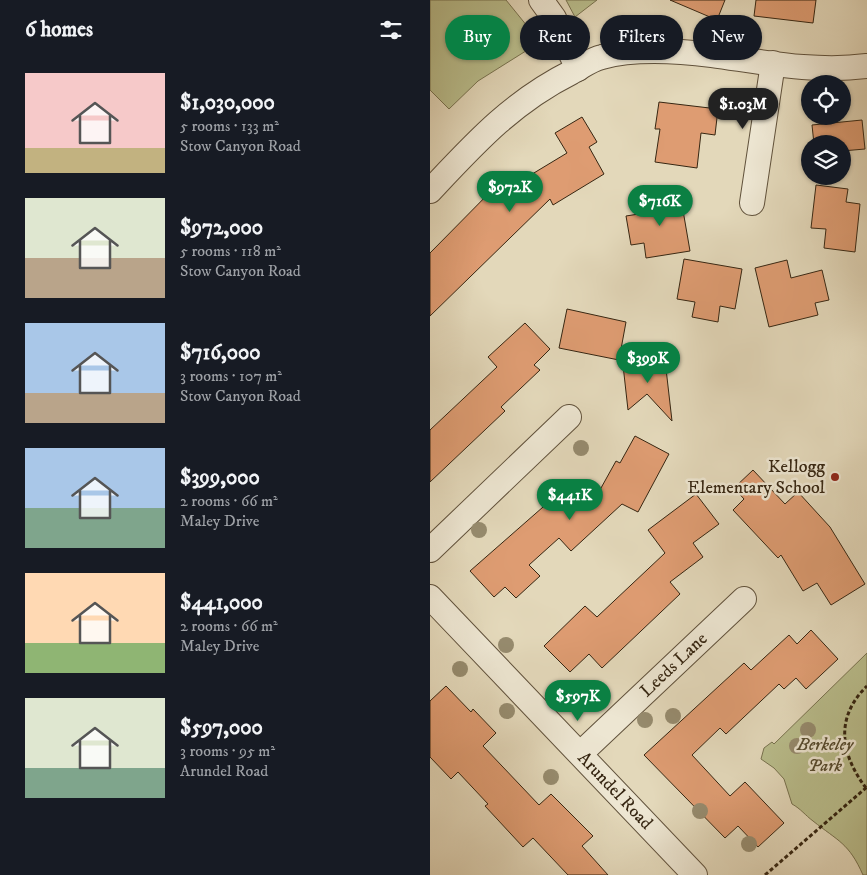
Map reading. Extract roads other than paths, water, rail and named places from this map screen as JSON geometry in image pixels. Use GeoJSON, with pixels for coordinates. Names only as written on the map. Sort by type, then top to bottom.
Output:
{"type":"FeatureCollection","features":[{"type":"Feature","properties":{"kind":"street"},"geometry":{"type":"LineString","coordinates":[[541,0],[554,18],[578,69]]}},
{"type":"Feature","properties":{"kind":"street"},"geometry":{"type":"LineString","coordinates":[[430,191],[489,129],[515,106],[544,86],[602,57],[654,51],[693,52],[823,69],[867,66]]}},
{"type":"Feature","properties":{"kind":"street"},"geometry":{"type":"LineString","coordinates":[[752,203],[772,63]]}},
{"type":"Feature","properties":{"kind":"street"},"geometry":{"type":"LineString","coordinates":[[430,550],[569,417]]}},
{"type":"Feature","properties":{"kind":"street","name":"Arundel Road"},"geometry":{"type":"LineString","coordinates":[[430,597],[581,753],[695,875]]}},
{"type":"Feature","properties":{"kind":"street","name":"Leeds Lane"},"geometry":{"type":"LineString","coordinates":[[581,753],[744,599]]}},
{"type":"Feature","properties":{"kind":"place","name":"Kellogg Elementary School"},"geometry":{"type":"Point","coordinates":[835,477]}},
{"type":"Feature","properties":{"kind":"park label","name":"Berkeley Park"},"geometry":{"type":"Point","coordinates":[825,755]}}]}
